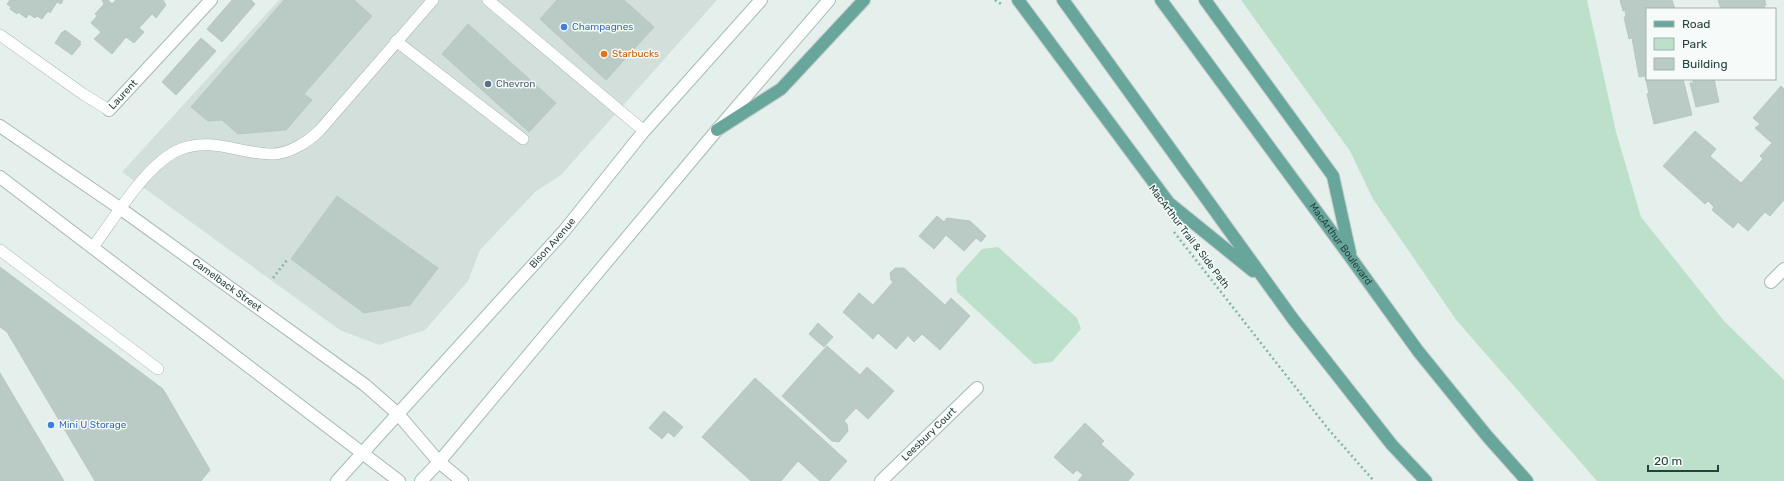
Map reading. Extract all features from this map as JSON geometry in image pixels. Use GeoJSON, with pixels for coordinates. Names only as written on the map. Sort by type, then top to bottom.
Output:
{"type":"FeatureCollection","features":[{"type":"Feature","properties":{"kind":"main road"},"geometry":{"type":"LineString","coordinates":[[717,130],[781,90],[864,0]]}},
{"type":"Feature","properties":{"kind":"main road"},"geometry":{"type":"LineString","coordinates":[[1018,0],[1169,203],[1265,281]]}},
{"type":"Feature","properties":{"kind":"main road"},"geometry":{"type":"LineString","coordinates":[[1063,0],[1265,281],[1392,445],[1426,481]]}},
{"type":"Feature","properties":{"kind":"main road","name":"MacArthur Boulevard"},"geometry":{"type":"LineString","coordinates":[[1161,0],[1352,258],[1418,351],[1487,436],[1527,481]]}},
{"type":"Feature","properties":{"kind":"main road"},"geometry":{"type":"LineString","coordinates":[[1205,0],[1334,176],[1352,258]]}},
{"type":"Feature","properties":{"kind":"street","name":"Laurent"},"geometry":{"type":"LineString","coordinates":[[109,110],[211,0]]}},
{"type":"Feature","properties":{"kind":"street","name":"Bison Avenue"},"geometry":{"type":"LineString","coordinates":[[337,481],[564,231],[644,131],[761,0]]}},
{"type":"Feature","properties":{"kind":"street"},"geometry":{"type":"LineString","coordinates":[[421,481],[439,462],[717,130],[829,0]]}},
{"type":"Feature","properties":{"kind":"street","name":"Camelback Street"},"geometry":{"type":"LineString","coordinates":[[2,131],[121,209],[365,385],[398,414],[439,462],[462,481]]}},
{"type":"Feature","properties":{"kind":"street"},"geometry":{"type":"LineString","coordinates":[[0,177],[400,481]]}},
{"type":"Feature","properties":{"kind":"street"},"geometry":{"type":"LineString","coordinates":[[1772,282],[1784,269]]}},
{"type":"Feature","properties":{"kind":"street","name":"Leesbury Court"},"geometry":{"type":"LineString","coordinates":[[881,481],[977,388]]}},
{"type":"Feature","properties":{"kind":"lane"},"geometry":{"type":"LineString","coordinates":[[93,248],[146,174],[163,159],[181,149],[194,146],[220,145],[273,154],[296,148],[307,142],[320,130],[433,0]]}},
{"type":"Feature","properties":{"kind":"lane"},"geometry":{"type":"LineString","coordinates":[[488,0],[644,131]]}},
{"type":"Feature","properties":{"kind":"lane","name":"Laurent"},"geometry":{"type":"LineString","coordinates":[[0,36],[83,94],[109,110]]}},
{"type":"Feature","properties":{"kind":"lane"},"geometry":{"type":"LineString","coordinates":[[396,41],[523,139]]}},
{"type":"Feature","properties":{"kind":"lane"},"geometry":{"type":"LineString","coordinates":[[0,250],[158,369]]}},
{"type":"Feature","properties":{"kind":"path"},"geometry":{"type":"LineString","coordinates":[[995,0],[1004,7]]}},
{"type":"Feature","properties":{"kind":"path","name":"MacArthur Trail & Side Path"},"geometry":{"type":"LineString","coordinates":[[1172,229],[1330,430],[1374,481]]}},
{"type":"Feature","properties":{"kind":"path"},"geometry":{"type":"LineString","coordinates":[[272,278],[286,260]]}},
{"type":"Feature","properties":{"kind":"shaded area"},"geometry":{"type":"Polygon","coordinates":[[[279,0],[717,0],[561,175],[535,192],[480,250],[468,281],[425,330],[379,345],[340,330],[122,172],[279,0]]]}},
{"type":"Feature","properties":{"kind":"green space"},"geometry":{"type":"Polygon","coordinates":[[[1241,0],[1587,0],[1616,132],[1641,217],[1724,321],[1784,380],[1784,481],[1597,481],[1457,321],[1373,199],[1350,151],[1241,0]]]}},
{"type":"Feature","properties":{"kind":"green space"},"geometry":{"type":"Polygon","coordinates":[[[998,247],[1077,318],[1081,329],[1052,362],[1034,364],[957,292],[956,278],[982,249],[998,247]]]}},
{"type":"Feature","properties":{"kind":"building"},"geometry":{"type":"Polygon","coordinates":[[[10,0],[63,0],[61,4],[57,2],[50,13],[48,11],[42,19],[37,16],[35,18],[29,14],[26,18],[18,12],[17,14],[10,9],[11,7],[7,4],[10,0]]]}},
{"type":"Feature","properties":{"kind":"building"},"geometry":{"type":"Polygon","coordinates":[[[102,0],[108,0],[112,4],[116,0],[163,0],[166,5],[156,18],[152,14],[139,28],[144,32],[134,43],[126,37],[112,54],[94,39],[101,32],[91,23],[97,16],[95,14],[104,4],[102,0]]]}},
{"type":"Feature","properties":{"kind":"building"},"geometry":{"type":"Polygon","coordinates":[[[232,0],[251,0],[255,4],[222,42],[207,29],[232,0]]]}},
{"type":"Feature","properties":{"kind":"building"},"geometry":{"type":"Polygon","coordinates":[[[284,0],[354,0],[372,16],[304,94],[312,100],[286,130],[238,134],[222,120],[208,121],[191,107],[284,0]]]}},
{"type":"Feature","properties":{"kind":"building","name":"Starbucks"},"geometry":{"type":"Polygon","coordinates":[[[557,0],[624,0],[654,27],[606,80],[540,19],[557,0]]]}},
{"type":"Feature","properties":{"kind":"building"},"geometry":{"type":"Polygon","coordinates":[[[1620,0],[1672,0],[1675,8],[1646,8],[1646,80],[1683,80],[1692,115],[1654,124],[1647,94],[1649,93],[1645,76],[1639,77],[1632,38],[1629,39],[1624,17],[1626,17],[1625,10],[1623,11],[1620,0]]]}},
{"type":"Feature","properties":{"kind":"building"},"geometry":{"type":"Polygon","coordinates":[[[1718,0],[1765,0],[1766,5],[1764,5],[1765,8],[1721,8],[1718,0]]]}},
{"type":"Feature","properties":{"kind":"building"},"geometry":{"type":"Polygon","coordinates":[[[468,24],[556,103],[529,132],[442,54],[468,24]]]}},
{"type":"Feature","properties":{"kind":"building"},"geometry":{"type":"Polygon","coordinates":[[[65,30],[81,42],[72,55],[55,43],[65,30]]]}},
{"type":"Feature","properties":{"kind":"building"},"geometry":{"type":"Polygon","coordinates":[[[201,38],[216,51],[176,95],[162,82],[201,38]]]}},
{"type":"Feature","properties":{"kind":"building"},"geometry":{"type":"Polygon","coordinates":[[[1693,80],[1714,80],[1719,102],[1696,107],[1690,83],[1693,83],[1693,80]]]}},
{"type":"Feature","properties":{"kind":"building"},"geometry":{"type":"Polygon","coordinates":[[[1781,86],[1784,89],[1784,200],[1770,216],[1765,212],[1748,231],[1738,222],[1733,228],[1712,210],[1714,207],[1708,201],[1705,204],[1663,166],[1695,131],[1716,149],[1710,156],[1741,183],[1763,159],[1760,156],[1772,143],[1755,128],[1760,124],[1753,118],[1781,86]]]}},
{"type":"Feature","properties":{"kind":"building"},"geometry":{"type":"Polygon","coordinates":[[[337,196],[438,268],[410,305],[364,313],[291,259],[337,196]]]}},
{"type":"Feature","properties":{"kind":"building"},"geometry":{"type":"Polygon","coordinates":[[[937,216],[944,222],[947,218],[970,221],[986,236],[981,242],[976,238],[964,251],[946,235],[934,249],[919,236],[937,216]]]}},
{"type":"Feature","properties":{"kind":"building"},"geometry":{"type":"Polygon","coordinates":[[[0,267],[163,389],[210,470],[201,481],[95,481],[7,332],[0,327],[0,267]]]}},
{"type":"Feature","properties":{"kind":"building"},"geometry":{"type":"Polygon","coordinates":[[[895,268],[904,268],[945,305],[951,298],[970,316],[940,350],[922,334],[914,342],[906,334],[907,337],[896,349],[878,333],[873,339],[843,312],[859,293],[873,305],[893,282],[891,280],[890,273],[895,268]]]}},
{"type":"Feature","properties":{"kind":"building"},"geometry":{"type":"Polygon","coordinates":[[[818,323],[833,337],[824,347],[809,334],[818,323]]]}},
{"type":"Feature","properties":{"kind":"building"},"geometry":{"type":"Polygon","coordinates":[[[827,346],[860,375],[867,367],[894,391],[868,419],[856,408],[844,421],[847,424],[848,431],[839,442],[832,441],[782,396],[827,346]]]}},
{"type":"Feature","properties":{"kind":"building"},"geometry":{"type":"Polygon","coordinates":[[[0,373],[64,481],[0,481],[0,373]]]}},
{"type":"Feature","properties":{"kind":"building"},"geometry":{"type":"Polygon","coordinates":[[[755,378],[847,461],[829,481],[820,481],[798,461],[781,481],[751,481],[702,437],[755,378]]]}},
{"type":"Feature","properties":{"kind":"building"},"geometry":{"type":"Polygon","coordinates":[[[664,411],[683,427],[674,437],[668,432],[662,439],[649,428],[664,411]]]}},
{"type":"Feature","properties":{"kind":"building"},"geometry":{"type":"Polygon","coordinates":[[[1085,423],[1104,441],[1101,444],[1134,474],[1128,481],[1078,481],[1083,475],[1077,470],[1073,474],[1054,457],[1085,423]]]}},
{"type":"Feature","properties":{"kind":"place","name":"Champagnes"},"geometry":{"type":"Point","coordinates":[564,27]}},
{"type":"Feature","properties":{"kind":"place","name":"Starbucks"},"geometry":{"type":"Point","coordinates":[604,54]}},
{"type":"Feature","properties":{"kind":"place","name":"Chevron"},"geometry":{"type":"Point","coordinates":[488,84]}},
{"type":"Feature","properties":{"kind":"place","name":"Mini U Storage"},"geometry":{"type":"Point","coordinates":[51,425]}}]}
